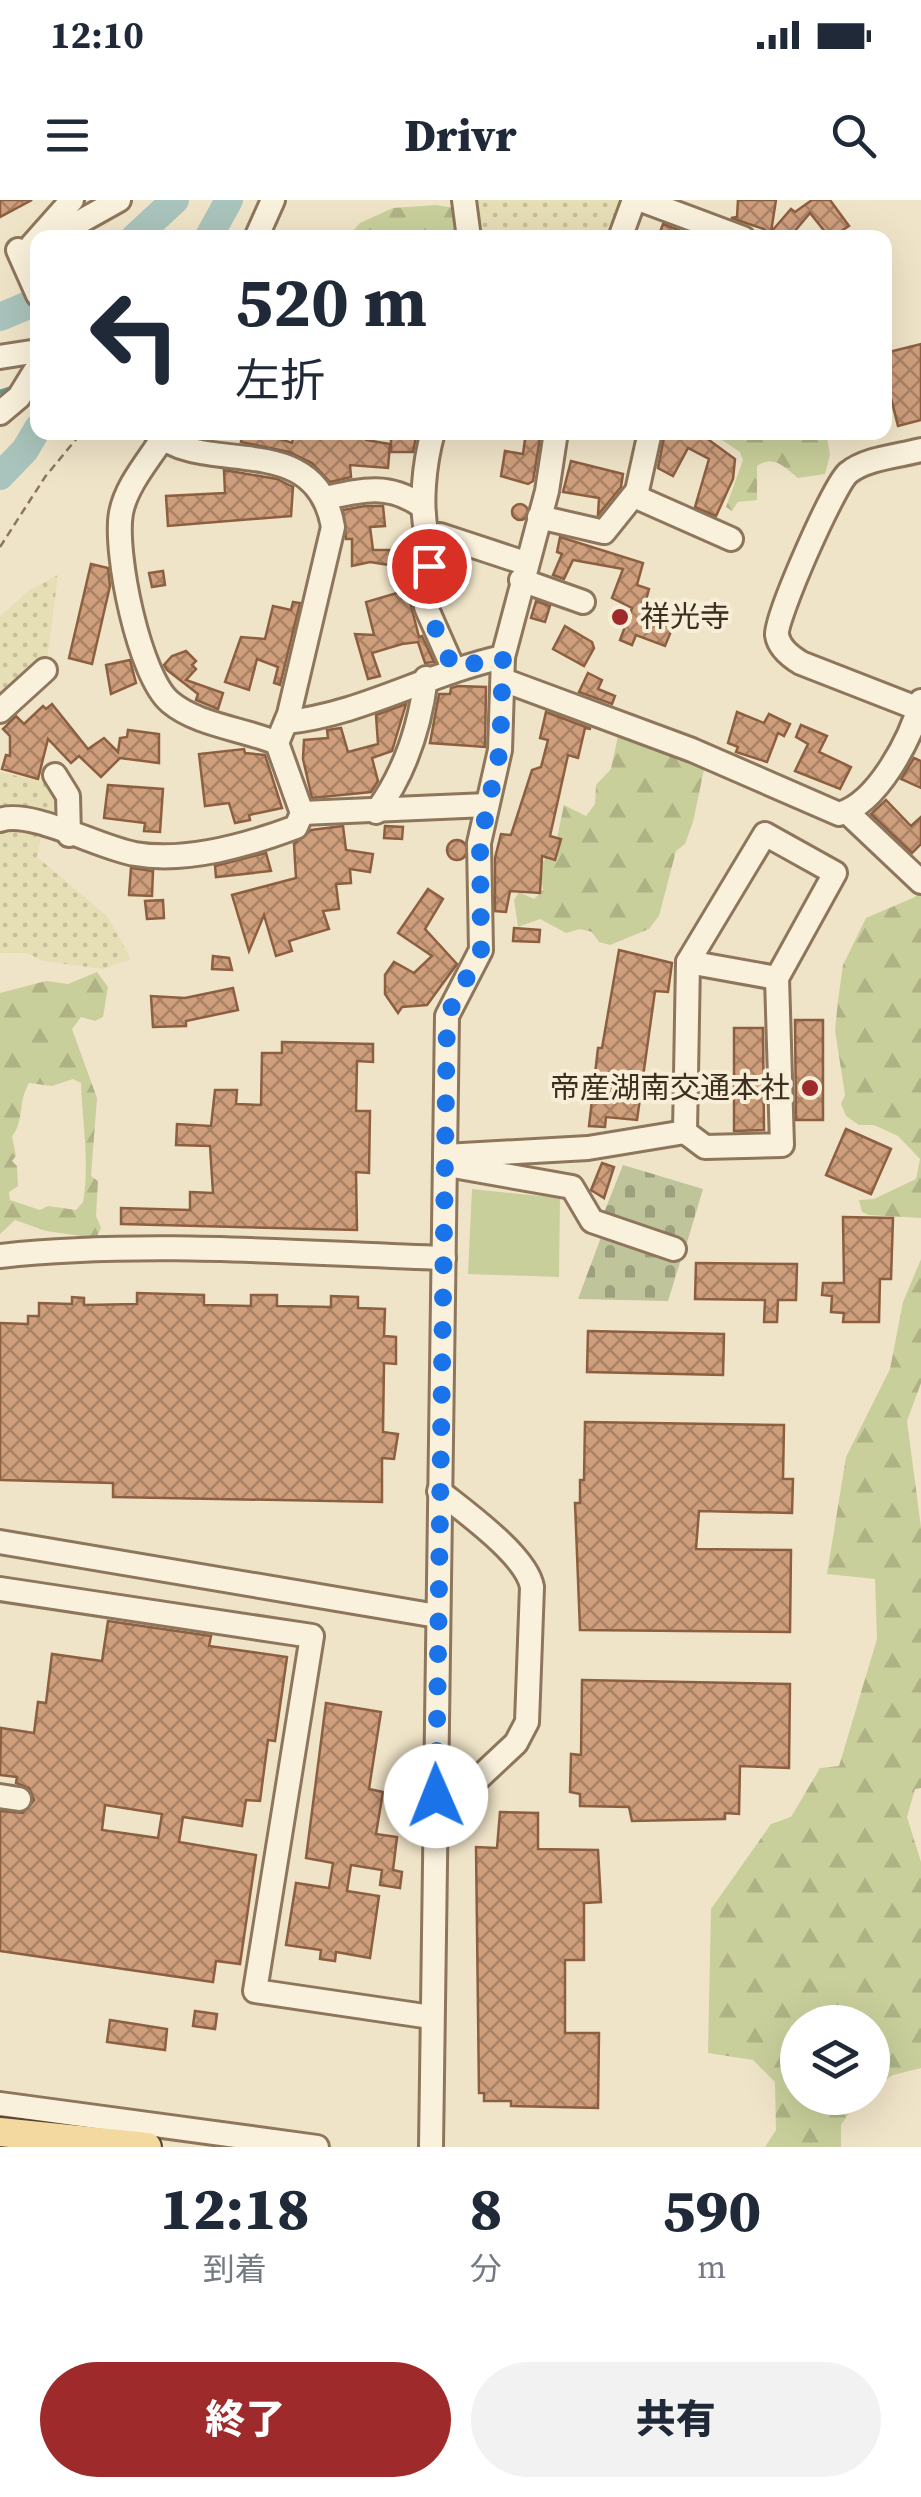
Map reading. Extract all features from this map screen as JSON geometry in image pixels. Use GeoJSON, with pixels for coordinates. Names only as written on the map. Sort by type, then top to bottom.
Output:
{"type":"FeatureCollection","features":[{"type":"Feature","properties":{"kind":"main road"},"geometry":{"type":"LineString","coordinates":[[0,2132],[147,2147]]}},
{"type":"Feature","properties":{"kind":"street"},"geometry":{"type":"LineString","coordinates":[[45,230],[72,200]]}},
{"type":"Feature","properties":{"kind":"street"},"geometry":{"type":"LineString","coordinates":[[64,230],[120,200]]}},
{"type":"Feature","properties":{"kind":"street"},"geometry":{"type":"LineString","coordinates":[[260,230],[273,200]]}},
{"type":"Feature","properties":{"kind":"street"},"geometry":{"type":"LineString","coordinates":[[464,200],[468,230]]}},
{"type":"Feature","properties":{"kind":"street"},"geometry":{"type":"LineString","coordinates":[[624,230],[637,200],[721,230]]}},
{"type":"Feature","properties":{"kind":"street"},"geometry":{"type":"LineString","coordinates":[[0,357],[30,352]]}},
{"type":"Feature","properties":{"kind":"street"},"geometry":{"type":"LineString","coordinates":[[0,413],[19,397],[30,379]]}},
{"type":"Feature","properties":{"kind":"street"},"geometry":{"type":"LineString","coordinates":[[156,440],[121,510],[123,558],[145,667],[170,702],[185,711],[282,732],[453,668],[503,669],[828,810],[847,812],[921,882]]}},
{"type":"Feature","properties":{"kind":"street"},"geometry":{"type":"LineString","coordinates":[[0,820],[26,818],[137,855],[208,851],[296,827],[302,813],[282,732],[332,527],[326,498],[270,458],[213,454],[170,440]]}},
{"type":"Feature","properties":{"kind":"street"},"geometry":{"type":"LineString","coordinates":[[432,440],[428,488],[420,505],[427,536],[426,607],[453,668]]}},
{"type":"Feature","properties":{"kind":"street"},"geometry":{"type":"LineString","coordinates":[[432,2147],[447,1016],[481,950],[480,843],[500,750],[503,669],[554,440]]}},
{"type":"Feature","properties":{"kind":"street"},"geometry":{"type":"LineString","coordinates":[[539,517],[578,520],[604,532],[634,496],[648,440]]}},
{"type":"Feature","properties":{"kind":"street"},"geometry":{"type":"LineString","coordinates":[[847,812],[890,769],[920,705],[801,664],[780,643],[777,633],[784,604],[843,478],[868,464],[921,450]]}},
{"type":"Feature","properties":{"kind":"street"},"geometry":{"type":"LineString","coordinates":[[326,498],[373,487],[406,495],[420,505]]}},
{"type":"Feature","properties":{"kind":"street"},"geometry":{"type":"LineString","coordinates":[[634,496],[730,540]]}},
{"type":"Feature","properties":{"kind":"street"},"geometry":{"type":"LineString","coordinates":[[427,536],[440,535],[582,602]]}},
{"type":"Feature","properties":{"kind":"street"},"geometry":{"type":"LineString","coordinates":[[0,711],[45,670]]}},
{"type":"Feature","properties":{"kind":"street"},"geometry":{"type":"LineString","coordinates":[[376,812],[404,763],[418,721],[426,678]]}},
{"type":"Feature","properties":{"kind":"street"},"geometry":{"type":"LineString","coordinates":[[55,775],[68,796],[69,835]]}},
{"type":"Feature","properties":{"kind":"street"},"geometry":{"type":"LineString","coordinates":[[302,813],[487,804]]}},
{"type":"Feature","properties":{"kind":"street"},"geometry":{"type":"LineString","coordinates":[[445,1160],[588,1148],[685,1132],[705,1147],[782,1145],[777,978],[835,873],[764,834],[688,962],[685,1132]]}},
{"type":"Feature","properties":{"kind":"street"},"geometry":{"type":"LineString","coordinates":[[144,838],[208,851]]}},
{"type":"Feature","properties":{"kind":"street"},"geometry":{"type":"LineString","coordinates":[[688,962],[777,978]]}},
{"type":"Feature","properties":{"kind":"street"},"geometry":{"type":"LineString","coordinates":[[445,1160],[572,1187],[592,1221],[674,1249]]}},
{"type":"Feature","properties":{"kind":"street"},"geometry":{"type":"LineString","coordinates":[[0,1256],[62,1251],[239,1251],[444,1258]]}},
{"type":"Feature","properties":{"kind":"street"},"geometry":{"type":"LineString","coordinates":[[436,1818],[506,1754],[527,1722],[532,1587],[530,1574],[517,1560],[440,1492]]}},
{"type":"Feature","properties":{"kind":"street"},"geometry":{"type":"LineString","coordinates":[[0,1542],[437,1616]]}},
{"type":"Feature","properties":{"kind":"street"},"geometry":{"type":"LineString","coordinates":[[0,1589],[312,1636],[256,1991],[431,2017]]}},
{"type":"Feature","properties":{"kind":"street"},"geometry":{"type":"LineString","coordinates":[[0,2104],[316,2147]]}},
{"type":"Feature","properties":{"kind":"path"},"geometry":{"type":"LineString","coordinates":[[0,547],[45,477],[75,440]]}},
{"type":"Feature","properties":{"kind":"shaded area"},"geometry":{"type":"Polygon","coordinates":[[[471,200],[622,200],[611,230],[478,230],[471,200]]]}},
{"type":"Feature","properties":{"kind":"shaded area"},"geometry":{"type":"Polygon","coordinates":[[[58,575],[47,661],[0,701],[0,616],[30,590],[58,575]]]}},
{"type":"Feature","properties":{"kind":"shaded area"},"geometry":{"type":"Polygon","coordinates":[[[0,772],[54,784],[66,821],[0,812],[0,772]]]}},
{"type":"Feature","properties":{"kind":"shaded area"},"geometry":{"type":"Polygon","coordinates":[[[12,825],[42,833],[37,857],[107,916],[131,959],[103,969],[43,961],[27,953],[0,953],[0,832],[12,825]]]}},
{"type":"Feature","properties":{"kind":"green space"},"geometry":{"type":"Polygon","coordinates":[[[436,205],[460,209],[462,230],[354,230],[360,223],[393,208],[436,205]]]}},
{"type":"Feature","properties":{"kind":"green space"},"geometry":{"type":"Polygon","coordinates":[[[722,440],[828,440],[830,455],[825,474],[798,478],[779,463],[769,461],[757,466],[757,500],[738,502],[732,511],[726,507],[743,460],[740,452],[722,440]]]}},
{"type":"Feature","properties":{"kind":"green space"},"geometry":{"type":"Polygon","coordinates":[[[619,731],[705,765],[693,822],[685,844],[676,851],[659,916],[649,929],[610,945],[599,942],[592,932],[580,929],[566,933],[540,919],[518,927],[514,900],[519,892],[534,899],[543,890],[540,865],[555,847],[564,805],[586,816],[595,804],[596,785],[611,769],[619,731]]]}},
{"type":"Feature","properties":{"kind":"green space"},"geometry":{"type":"Polygon","coordinates":[[[921,889],[921,1218],[869,1215],[862,1212],[859,1200],[874,1199],[916,1179],[920,1159],[898,1136],[874,1125],[859,1125],[846,1116],[841,1104],[845,1095],[835,1030],[843,965],[866,918],[915,897],[921,889]]]}},
{"type":"Feature","properties":{"kind":"green space"},"geometry":{"type":"Polygon","coordinates":[[[97,972],[108,987],[103,1017],[95,1021],[81,1017],[72,1029],[97,1098],[91,1176],[98,1181],[96,1216],[101,1228],[96,1238],[46,1231],[15,1220],[0,1234],[0,993],[46,981],[68,984],[97,972]],[[73,1079],[52,1086],[29,1083],[12,1136],[18,1186],[9,1192],[10,1200],[40,1210],[48,1206],[76,1210],[83,1202],[86,1157],[81,1083],[73,1079]]]}},
{"type":"Feature","properties":{"kind":"green space"},"geometry":{"type":"Polygon","coordinates":[[[623,1165],[703,1189],[686,1246],[601,1220],[623,1165]]]}},
{"type":"Feature","properties":{"kind":"green space"},"geometry":{"type":"Polygon","coordinates":[[[472,1189],[560,1198],[559,1277],[468,1274],[472,1189]]]}},
{"type":"Feature","properties":{"kind":"green space"},"geometry":{"type":"Polygon","coordinates":[[[603,1232],[682,1256],[668,1301],[578,1299],[603,1232]]]}},
{"type":"Feature","properties":{"kind":"green space"},"geometry":{"type":"Polygon","coordinates":[[[921,1259],[921,1383],[907,1421],[921,1527],[921,1788],[915,1789],[907,1817],[921,1862],[921,2068],[890,2077],[890,2005],[780,2005],[780,2115],[848,2115],[841,2125],[841,2147],[765,2147],[776,2130],[775,2082],[753,2060],[708,2053],[711,1909],[771,1824],[791,1817],[820,1768],[839,1766],[877,1639],[875,1579],[827,1574],[846,1457],[890,1369],[903,1302],[921,1259]]]}},
{"type":"Feature","properties":{"kind":"building"},"geometry":{"type":"Polygon","coordinates":[[[0,200],[32,200],[0,217],[0,200]]]}},
{"type":"Feature","properties":{"kind":"building"},"geometry":{"type":"Polygon","coordinates":[[[738,200],[776,200],[771,230],[731,218],[737,217],[738,200]]]}},
{"type":"Feature","properties":{"kind":"building"},"geometry":{"type":"Polygon","coordinates":[[[812,200],[830,200],[849,226],[824,230],[810,213],[796,230],[773,230],[791,209],[795,212],[812,200]]]}},
{"type":"Feature","properties":{"kind":"building"},"geometry":{"type":"Polygon","coordinates":[[[921,344],[921,420],[898,426],[892,402],[892,351],[921,344]]]}},
{"type":"Feature","properties":{"kind":"building"},"geometry":{"type":"Polygon","coordinates":[[[366,440],[390,444],[388,468],[350,465],[351,477],[330,482],[312,463],[289,452],[241,442],[366,440]]]}},
{"type":"Feature","properties":{"kind":"building"},"geometry":{"type":"Polygon","coordinates":[[[391,440],[415,440],[413,452],[391,452],[391,440]]]}},
{"type":"Feature","properties":{"kind":"building"},"geometry":{"type":"Polygon","coordinates":[[[525,440],[540,440],[533,481],[528,484],[501,476],[505,451],[523,454],[525,440]]]}},
{"type":"Feature","properties":{"kind":"building"},"geometry":{"type":"Polygon","coordinates":[[[663,440],[709,440],[735,459],[733,479],[716,516],[695,507],[709,459],[688,448],[673,476],[658,468],[663,440]]]}},
{"type":"Feature","properties":{"kind":"building"},"geometry":{"type":"Polygon","coordinates":[[[571,461],[623,474],[621,487],[598,515],[599,498],[563,492],[571,461]]]}},
{"type":"Feature","properties":{"kind":"building"},"geometry":{"type":"Polygon","coordinates":[[[224,470],[277,479],[293,487],[291,516],[168,526],[166,496],[225,493],[224,470]]]}},
{"type":"Feature","properties":{"kind":"building"},"geometry":{"type":"Polygon","coordinates":[[[520,504],[528,512],[520,520],[512,512],[520,504]]]}},
{"type":"Feature","properties":{"kind":"building"},"geometry":{"type":"Polygon","coordinates":[[[383,506],[385,526],[370,527],[373,550],[401,550],[396,566],[370,562],[352,566],[352,539],[346,539],[343,510],[383,506]]]}},
{"type":"Feature","properties":{"kind":"building"},"geometry":{"type":"Polygon","coordinates":[[[560,537],[643,563],[637,585],[649,589],[643,611],[674,624],[665,646],[636,635],[632,645],[620,640],[632,608],[612,598],[623,569],[573,560],[564,579],[553,575],[562,554],[557,552],[560,537]]]}},
{"type":"Feature","properties":{"kind":"building"},"geometry":{"type":"Polygon","coordinates":[[[91,564],[108,568],[110,586],[92,664],[69,658],[91,564]]]}},
{"type":"Feature","properties":{"kind":"building"},"geometry":{"type":"Polygon","coordinates":[[[163,571],[165,585],[152,587],[149,573],[163,571]]]}},
{"type":"Feature","properties":{"kind":"building"},"geometry":{"type":"Polygon","coordinates":[[[407,590],[419,637],[422,636],[434,662],[425,663],[418,642],[402,644],[372,653],[380,676],[368,679],[355,634],[374,635],[366,602],[407,590]]]}},
{"type":"Feature","properties":{"kind":"building"},"geometry":{"type":"Polygon","coordinates":[[[536,601],[550,606],[545,622],[531,618],[536,601]]]}},
{"type":"Feature","properties":{"kind":"building"},"geometry":{"type":"Polygon","coordinates":[[[293,602],[300,603],[280,685],[274,683],[278,667],[257,659],[249,690],[225,682],[241,637],[265,639],[273,606],[291,610],[293,602]]]}},
{"type":"Feature","properties":{"kind":"building"},"geometry":{"type":"Polygon","coordinates":[[[565,626],[592,642],[594,648],[584,666],[553,649],[565,626]]]}},
{"type":"Feature","properties":{"kind":"building"},"geometry":{"type":"Polygon","coordinates":[[[186,651],[196,661],[192,665],[196,669],[186,680],[223,693],[218,709],[196,700],[198,694],[164,665],[172,656],[186,651]]]}},
{"type":"Feature","properties":{"kind":"building"},"geometry":{"type":"Polygon","coordinates":[[[130,660],[136,683],[111,694],[106,665],[130,660]]]}},
{"type":"Feature","properties":{"kind":"building"},"geometry":{"type":"Polygon","coordinates":[[[588,673],[602,680],[598,689],[615,696],[612,704],[579,692],[588,673]]]}},
{"type":"Feature","properties":{"kind":"building"},"geometry":{"type":"Polygon","coordinates":[[[486,687],[485,747],[430,743],[439,694],[450,694],[451,688],[486,687]]]}},
{"type":"Feature","properties":{"kind":"building"},"geometry":{"type":"Polygon","coordinates":[[[52,704],[88,749],[104,738],[118,752],[120,738],[127,737],[128,730],[159,734],[159,763],[120,758],[101,777],[79,756],[71,763],[48,739],[38,779],[2,769],[6,755],[10,756],[10,736],[3,729],[16,716],[24,724],[43,706],[46,709],[52,704]]]}},
{"type":"Feature","properties":{"kind":"building"},"geometry":{"type":"Polygon","coordinates":[[[406,704],[392,751],[372,758],[378,781],[371,792],[312,798],[303,759],[304,740],[328,738],[327,730],[341,728],[348,752],[378,744],[376,715],[406,704]]]}},
{"type":"Feature","properties":{"kind":"building"},"geometry":{"type":"Polygon","coordinates":[[[546,712],[591,729],[585,728],[578,758],[568,755],[550,836],[561,839],[555,860],[542,856],[540,893],[510,891],[506,912],[495,911],[495,858],[501,834],[511,835],[532,770],[541,767],[548,740],[540,738],[546,712]]]}},
{"type":"Feature","properties":{"kind":"building"},"geometry":{"type":"Polygon","coordinates":[[[737,712],[764,723],[769,714],[790,724],[784,736],[778,733],[767,762],[736,752],[738,747],[728,743],[737,712]]]}},
{"type":"Feature","properties":{"kind":"building"},"geometry":{"type":"Polygon","coordinates":[[[801,725],[827,736],[819,752],[851,767],[840,789],[795,771],[808,744],[796,737],[801,725]]]}},
{"type":"Feature","properties":{"kind":"building"},"geometry":{"type":"Polygon","coordinates":[[[244,749],[245,753],[265,755],[282,808],[249,815],[250,820],[235,823],[229,803],[205,806],[199,754],[244,749]]]}},
{"type":"Feature","properties":{"kind":"building"},"geometry":{"type":"Polygon","coordinates":[[[914,758],[921,761],[921,788],[901,779],[914,758]]]}},
{"type":"Feature","properties":{"kind":"building"},"geometry":{"type":"Polygon","coordinates":[[[108,785],[163,789],[160,832],[144,831],[145,823],[104,818],[108,785]]]}},
{"type":"Feature","properties":{"kind":"building"},"geometry":{"type":"Polygon","coordinates":[[[886,800],[911,826],[921,817],[921,844],[912,853],[871,814],[886,800]]]}},
{"type":"Feature","properties":{"kind":"building"},"geometry":{"type":"Polygon","coordinates":[[[343,826],[346,850],[373,854],[370,872],[350,869],[351,883],[336,884],[339,909],[323,911],[329,929],[289,941],[292,951],[276,956],[264,915],[249,951],[232,895],[296,878],[294,844],[311,830],[343,826]]]}},
{"type":"Feature","properties":{"kind":"building"},"geometry":{"type":"Polygon","coordinates":[[[385,826],[403,827],[402,839],[384,838],[385,826]]]}},
{"type":"Feature","properties":{"kind":"building"},"geometry":{"type":"Polygon","coordinates":[[[457,840],[467,850],[457,860],[447,850],[457,840]]]}},
{"type":"Feature","properties":{"kind":"building"},"geometry":{"type":"Polygon","coordinates":[[[266,853],[271,871],[216,877],[215,866],[266,853]]]}},
{"type":"Feature","properties":{"kind":"building"},"geometry":{"type":"Polygon","coordinates":[[[131,868],[153,871],[152,896],[129,895],[131,868]]]}},
{"type":"Feature","properties":{"kind":"building"},"geometry":{"type":"Polygon","coordinates":[[[428,889],[443,899],[425,929],[457,964],[427,1005],[402,1007],[398,1013],[385,994],[385,975],[394,962],[414,973],[432,956],[398,933],[428,889]]]}},
{"type":"Feature","properties":{"kind":"building"},"geometry":{"type":"Polygon","coordinates":[[[163,900],[164,918],[147,919],[145,901],[163,900]]]}},
{"type":"Feature","properties":{"kind":"building"},"geometry":{"type":"Polygon","coordinates":[[[514,928],[540,930],[539,942],[513,941],[514,928]]]}},
{"type":"Feature","properties":{"kind":"building"},"geometry":{"type":"Polygon","coordinates":[[[619,950],[672,963],[668,992],[655,991],[637,1120],[606,1117],[605,1127],[589,1126],[598,1048],[602,1048],[619,950]]]}},
{"type":"Feature","properties":{"kind":"building"},"geometry":{"type":"Polygon","coordinates":[[[213,956],[229,958],[232,970],[212,969],[213,956]]]}},
{"type":"Feature","properties":{"kind":"building"},"geometry":{"type":"Polygon","coordinates":[[[233,988],[238,1010],[186,1021],[186,1026],[153,1027],[151,996],[185,998],[233,988]]]}},
{"type":"Feature","properties":{"kind":"building"},"geometry":{"type":"Polygon","coordinates":[[[795,1020],[823,1020],[823,1120],[796,1120],[795,1020]]]}},
{"type":"Feature","properties":{"kind":"building"},"geometry":{"type":"Polygon","coordinates":[[[734,1028],[763,1028],[764,1130],[734,1131],[734,1028]]]}},
{"type":"Feature","properties":{"kind":"building"},"geometry":{"type":"Polygon","coordinates":[[[282,1042],[373,1044],[373,1062],[357,1061],[356,1111],[370,1111],[369,1173],[356,1172],[357,1230],[121,1224],[121,1208],[190,1210],[190,1192],[213,1193],[210,1146],[176,1145],[177,1124],[211,1126],[215,1090],[237,1090],[236,1104],[261,1105],[262,1053],[282,1053],[282,1042]]]}},
{"type":"Feature","properties":{"kind":"building"},"geometry":{"type":"Polygon","coordinates":[[[846,1129],[891,1149],[871,1194],[826,1175],[846,1129]]]}},
{"type":"Feature","properties":{"kind":"building"},"geometry":{"type":"Polygon","coordinates":[[[602,1163],[614,1167],[604,1198],[591,1190],[602,1163]]]}},
{"type":"Feature","properties":{"kind":"building"},"geometry":{"type":"Polygon","coordinates":[[[843,1217],[893,1218],[891,1279],[880,1279],[879,1322],[843,1322],[844,1313],[831,1312],[832,1296],[822,1295],[823,1283],[844,1283],[843,1217]]]}},
{"type":"Feature","properties":{"kind":"building"},"geometry":{"type":"Polygon","coordinates":[[[696,1263],[797,1264],[796,1300],[778,1300],[777,1322],[764,1322],[765,1300],[695,1299],[696,1263]]]}},
{"type":"Feature","properties":{"kind":"building"},"geometry":{"type":"Polygon","coordinates":[[[137,1293],[204,1295],[204,1305],[251,1306],[251,1295],[277,1295],[277,1306],[331,1307],[331,1296],[358,1297],[358,1308],[385,1309],[384,1336],[396,1337],[396,1364],[384,1363],[383,1432],[398,1434],[394,1459],[382,1458],[382,1502],[113,1497],[113,1483],[0,1480],[0,1323],[28,1324],[28,1316],[39,1316],[39,1303],[72,1304],[72,1297],[84,1298],[84,1305],[137,1304],[137,1293]]]}},
{"type":"Feature","properties":{"kind":"building"},"geometry":{"type":"Polygon","coordinates":[[[588,1331],[724,1334],[723,1375],[587,1372],[588,1331]]]}},
{"type":"Feature","properties":{"kind":"building"},"geometry":{"type":"Polygon","coordinates":[[[585,1422],[784,1425],[783,1479],[793,1479],[792,1513],[699,1511],[696,1549],[791,1550],[790,1632],[580,1630],[575,1503],[580,1503],[580,1480],[584,1480],[585,1422]]]}},
{"type":"Feature","properties":{"kind":"building"},"geometry":{"type":"Polygon","coordinates":[[[108,1621],[211,1636],[209,1646],[287,1657],[275,1741],[268,1740],[260,1801],[246,1800],[242,1826],[183,1817],[179,1842],[256,1855],[240,1964],[216,1961],[213,1982],[0,1951],[0,1811],[23,1813],[34,1800],[29,1788],[16,1783],[17,1777],[0,1775],[1,1728],[34,1733],[38,1702],[46,1703],[52,1654],[102,1661],[108,1621]],[[105,1805],[102,1830],[158,1838],[162,1814],[105,1805]]]}},
{"type":"Feature","properties":{"kind":"building"},"geometry":{"type":"Polygon","coordinates":[[[582,1680],[790,1684],[789,1768],[740,1766],[739,1814],[725,1813],[725,1819],[632,1821],[629,1807],[580,1806],[580,1794],[570,1792],[571,1754],[581,1755],[582,1680]]]}},
{"type":"Feature","properties":{"kind":"building"},"geometry":{"type":"Polygon","coordinates":[[[326,1703],[381,1712],[369,1789],[383,1792],[376,1834],[397,1837],[393,1870],[402,1872],[400,1888],[380,1885],[382,1870],[351,1865],[347,1891],[379,1896],[370,1958],[336,1952],[335,1961],[320,1959],[321,1950],[286,1945],[296,1883],[329,1888],[333,1863],[306,1858],[326,1703]]]}},
{"type":"Feature","properties":{"kind":"building"},"geometry":{"type":"Polygon","coordinates":[[[500,1812],[538,1813],[538,1849],[598,1850],[601,1902],[584,1903],[584,1960],[565,1960],[565,2033],[599,2033],[598,2108],[511,2106],[511,2101],[484,2101],[484,2093],[479,2093],[476,1847],[497,1848],[500,1812]]]}},
{"type":"Feature","properties":{"kind":"building"},"geometry":{"type":"Polygon","coordinates":[[[195,2011],[217,2014],[215,2029],[193,2026],[195,2011]]]}},
{"type":"Feature","properties":{"kind":"building"},"geometry":{"type":"Polygon","coordinates":[[[110,2020],[167,2029],[165,2050],[107,2042],[110,2020]]]}},
{"type":"Feature","properties":{"kind":"waterway"},"geometry":{"type":"LineString","coordinates":[[143,230],[175,200]]}},
{"type":"Feature","properties":{"kind":"waterway"},"geometry":{"type":"LineString","coordinates":[[212,230],[229,200]]}},
{"type":"Feature","properties":{"kind":"waterway"},"geometry":{"type":"LineString","coordinates":[[0,317],[30,304]]}},
{"type":"Feature","properties":{"kind":"waterway"},"geometry":{"type":"LineString","coordinates":[[0,392],[13,388]]}},
{"type":"Feature","properties":{"kind":"waterway"},"geometry":{"type":"LineString","coordinates":[[0,476],[31,440]]}},
{"type":"Feature","properties":{"kind":"place","name":"祥光寺"},"geometry":{"type":"Point","coordinates":[620,617]}},
{"type":"Feature","properties":{"kind":"place","name":"帝産湖南交通本社"},"geometry":{"type":"Point","coordinates":[810,1088]}},
{"type":"Feature","properties":{"kind":"route"},"geometry":{"type":"LineString","coordinates":[[429,566],[426,607],[453,668],[503,657],[500,750],[480,843],[481,950],[447,1016],[436,1796]]}}]}
